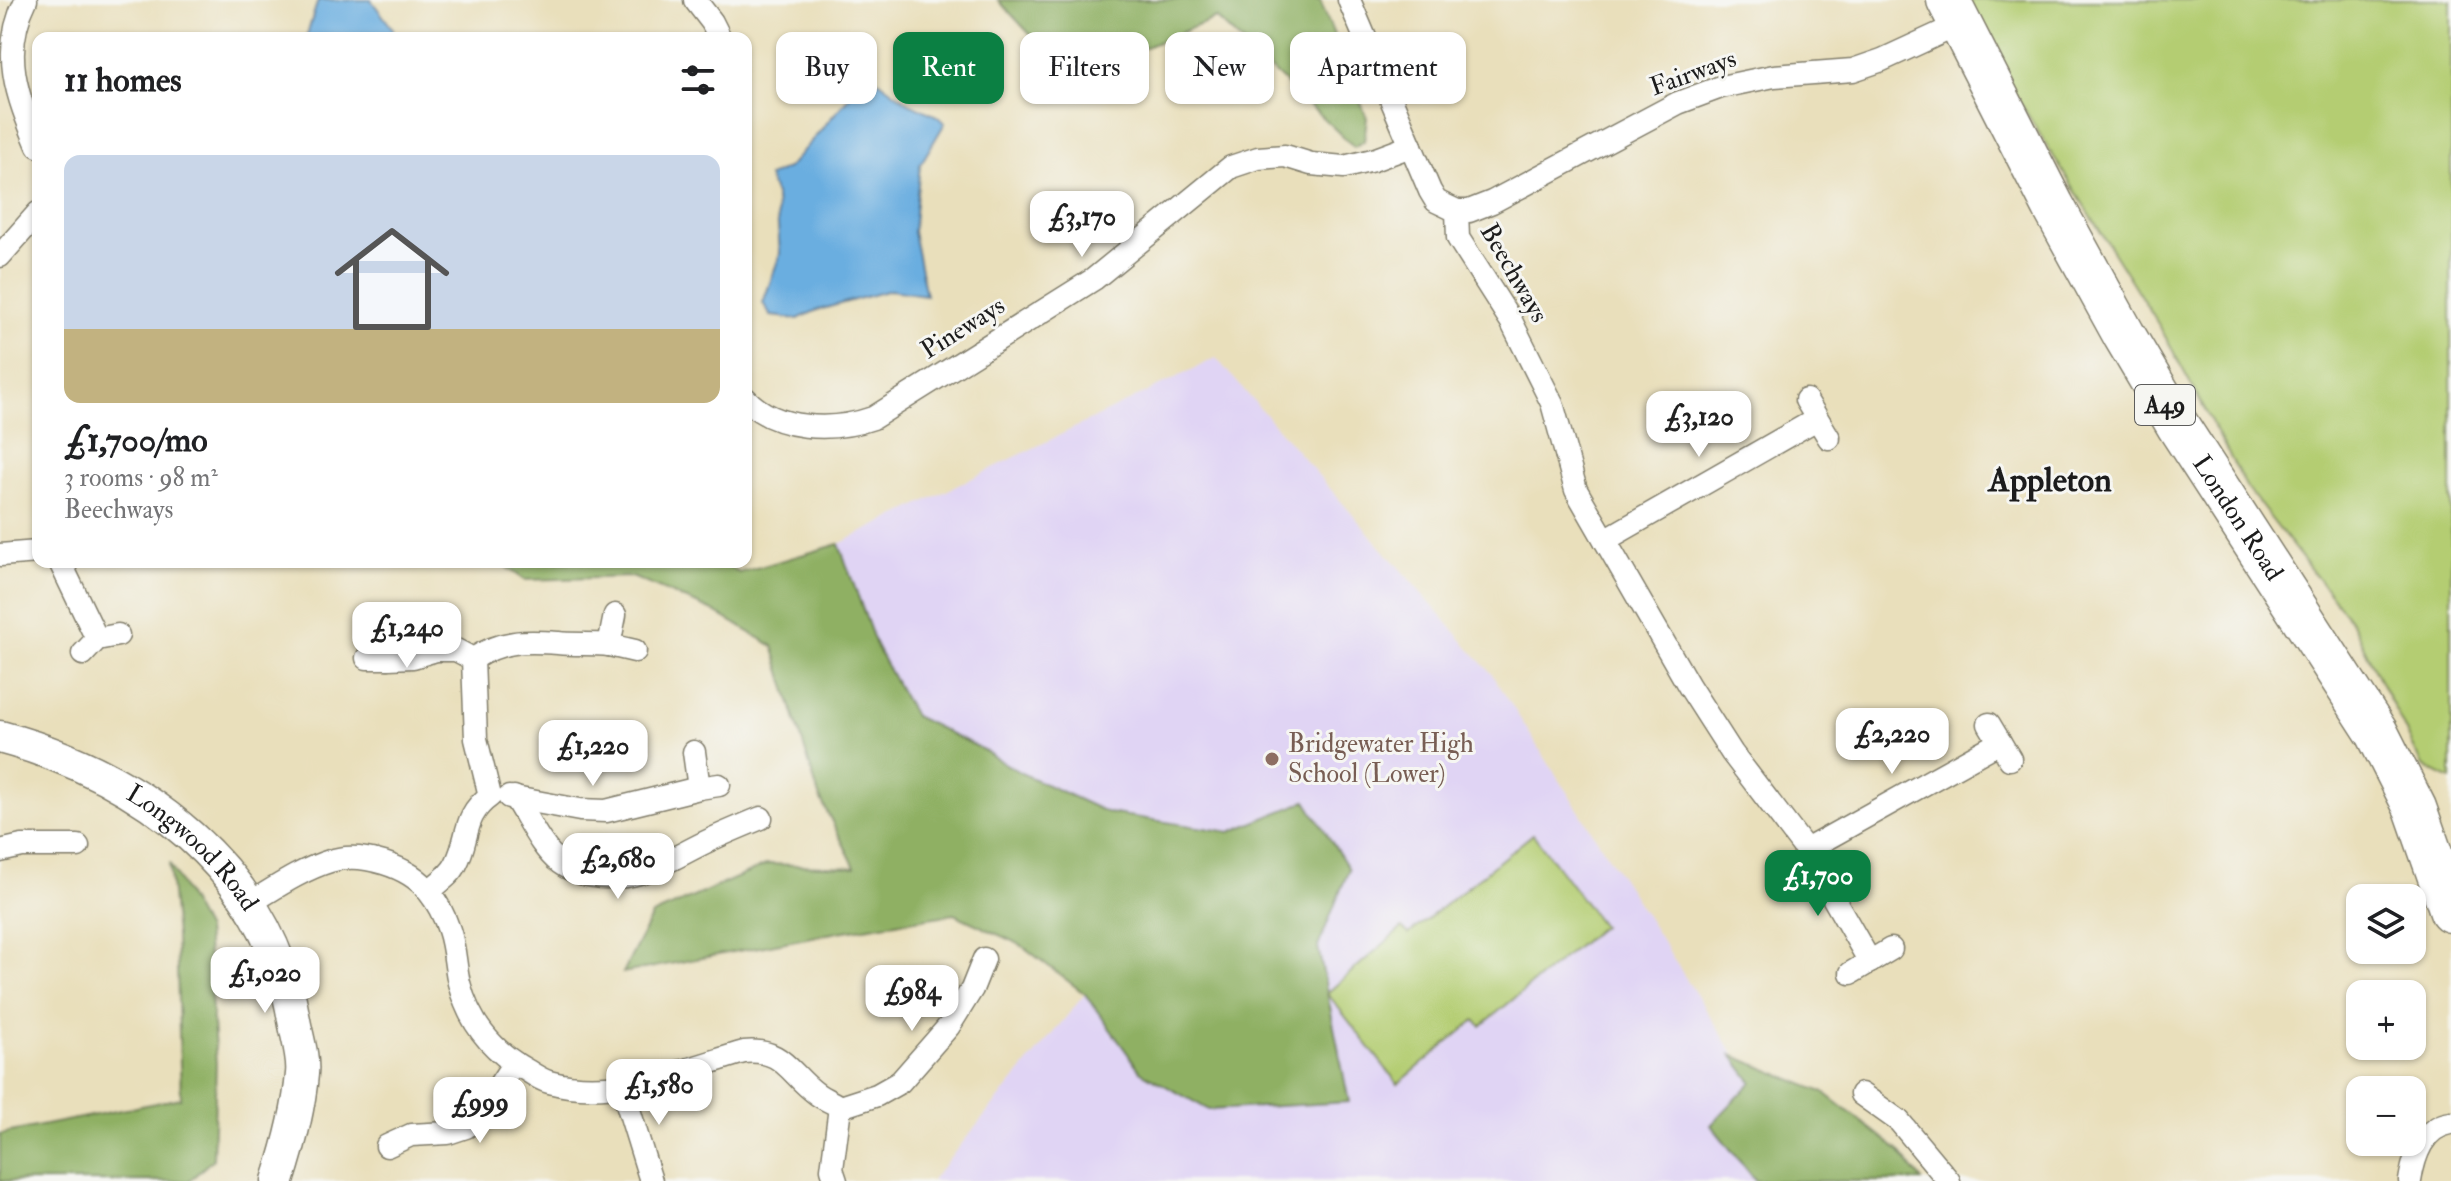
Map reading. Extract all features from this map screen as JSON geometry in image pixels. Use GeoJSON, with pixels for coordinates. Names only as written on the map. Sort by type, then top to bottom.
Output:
{"type":"FeatureCollection","features":[{"type":"Feature","properties":{"kind":"highway","name":"London Road"},"geometry":{"type":"LineString","coordinates":[[1954,12],[2053,206],[2132,348],[2186,438],[2377,733],[2415,808],[2451,911]]}},
{"type":"Feature","properties":{"kind":"street"},"geometry":{"type":"LineString","coordinates":[[26,0],[18,15],[11,49],[13,82],[32,131]]}},
{"type":"Feature","properties":{"kind":"street"},"geometry":{"type":"LineString","coordinates":[[695,0],[717,32]]}},
{"type":"Feature","properties":{"kind":"street","name":"Beechways"},"geometry":{"type":"LineString","coordinates":[[1349,0],[1436,201],[1457,211],[1458,238],[1511,321],[1552,403],[1576,490],[1689,686],[1725,742],[1806,850],[1860,968],[1891,949]]}},
{"type":"Feature","properties":{"kind":"street","name":"Fairways"},"geometry":{"type":"LineString","coordinates":[[1457,211],[1469,211],[1492,202],[1678,103],[1721,87],[1774,76],[1853,70],[1882,60],[1954,12]]}},
{"type":"Feature","properties":{"kind":"street","name":"Pineways"},"geometry":{"type":"LineString","coordinates":[[752,405],[777,420],[828,427],[851,426],[873,418],[1094,279],[1231,167],[1258,158],[1285,156],[1311,164],[1344,167],[1411,146]]}},
{"type":"Feature","properties":{"kind":"street"},"geometry":{"type":"LineString","coordinates":[[0,256],[32,220]]}},
{"type":"Feature","properties":{"kind":"street"},"geometry":{"type":"LineString","coordinates":[[1605,540],[1817,419]]}},
{"type":"Feature","properties":{"kind":"street"},"geometry":{"type":"LineString","coordinates":[[0,555],[32,552]]}},
{"type":"Feature","properties":{"kind":"street"},"geometry":{"type":"LineString","coordinates":[[63,568],[99,643]]}},
{"type":"Feature","properties":{"kind":"street"},"geometry":{"type":"LineString","coordinates":[[609,645],[615,615]]}},
{"type":"Feature","properties":{"kind":"street"},"geometry":{"type":"LineString","coordinates":[[386,629],[377,658],[413,657],[436,650],[456,650],[473,659]]}},
{"type":"Feature","properties":{"kind":"street"},"geometry":{"type":"LineString","coordinates":[[473,659],[486,650],[510,642],[536,640],[609,645],[635,651]]}},
{"type":"Feature","properties":{"kind":"street"},"geometry":{"type":"LineString","coordinates":[[473,659],[476,739],[490,796]]}},
{"type":"Feature","properties":{"kind":"street","name":"Longwood Road"},"geometry":{"type":"LineString","coordinates":[[0,737],[79,765],[143,799],[184,829],[215,858],[250,903],[272,944],[289,990],[303,1071],[288,1149],[278,1181]]}},
{"type":"Feature","properties":{"kind":"street"},"geometry":{"type":"LineString","coordinates":[[1806,850],[2000,742]]}},
{"type":"Feature","properties":{"kind":"street"},"geometry":{"type":"LineString","coordinates":[[429,891],[454,868],[467,822],[478,805],[490,796],[606,811],[709,786],[694,752]]}},
{"type":"Feature","properties":{"kind":"street"},"geometry":{"type":"LineString","coordinates":[[514,797],[543,843],[560,863],[577,872],[597,877],[618,878],[649,871],[710,839],[761,818]]}},
{"type":"Feature","properties":{"kind":"street"},"geometry":{"type":"LineString","coordinates":[[0,851],[22,846],[78,846]]}},
{"type":"Feature","properties":{"kind":"street"},"geometry":{"type":"LineString","coordinates":[[250,903],[309,868],[334,859],[361,859],[389,866],[410,876],[429,891],[449,929],[459,984],[468,1008],[494,1050],[548,1082],[622,1087],[744,1052],[760,1051],[775,1055],[816,1094],[840,1107],[877,1095],[900,1082],[949,1026],[972,989],[984,959]]}},
{"type":"Feature","properties":{"kind":"street"},"geometry":{"type":"LineString","coordinates":[[387,1146],[411,1135],[448,1133],[466,1127],[481,1113],[514,1063]]}},
{"type":"Feature","properties":{"kind":"street"},"geometry":{"type":"LineString","coordinates":[[622,1087],[651,1181]]}},
{"type":"Feature","properties":{"kind":"street"},"geometry":{"type":"LineString","coordinates":[[1861,1094],[1899,1121],[1949,1181]]}},
{"type":"Feature","properties":{"kind":"street"},"geometry":{"type":"LineString","coordinates":[[836,1181],[832,1169],[840,1107]]}},
{"type":"Feature","properties":{"kind":"street"},"geometry":{"type":"LineString","coordinates":[[2410,1181],[2425,1136],[2433,1128],[2451,1123]]}},
{"type":"Feature","properties":{"kind":"shaded area","name":"Bridgewater High School (Lower)"},"geometry":{"type":"Polygon","coordinates":[[[1216,358],[1491,673],[1752,1082],[1711,1125],[1756,1181],[931,1181],[1085,994],[1141,1072],[1349,1102],[1318,947],[1349,869],[1306,801],[1230,832],[1108,813],[1021,773],[976,746],[914,716],[877,648],[839,544],[1216,358]]]}},
{"type":"Feature","properties":{"kind":"green space"},"geometry":{"type":"Polygon","coordinates":[[[998,0],[1320,0],[1333,32],[1290,32],[1290,87],[1274,72],[1274,32],[1231,32],[1216,18],[1182,32],[1165,32],[1165,39],[1149,46],[1149,32],[1028,32],[998,0]]]}},
{"type":"Feature","properties":{"kind":"green space"},"geometry":{"type":"Polygon","coordinates":[[[1956,0],[2451,0],[2451,780],[2423,766],[2351,621],[2247,488],[2160,327],[1956,0]]]}},
{"type":"Feature","properties":{"kind":"green space"},"geometry":{"type":"Polygon","coordinates":[[[1308,104],[1361,104],[1367,118],[1364,141],[1354,147],[1308,104]]]}},
{"type":"Feature","properties":{"kind":"green space"},"geometry":{"type":"Polygon","coordinates":[[[839,544],[877,648],[914,716],[976,746],[1021,773],[1108,813],[1230,832],[1306,801],[1349,869],[1318,947],[1349,1102],[1209,1110],[1141,1072],[1085,994],[1021,945],[954,914],[838,932],[623,973],[652,915],[768,864],[855,867],[819,796],[773,646],[711,610],[632,577],[525,580],[508,568],[731,568],[739,573],[839,544]]]}},
{"type":"Feature","properties":{"kind":"green space"},"geometry":{"type":"Polygon","coordinates":[[[1533,834],[1602,926],[1481,1026],[1475,1020],[1398,1084],[1327,993],[1402,928],[1409,934],[1533,834]]]}},
{"type":"Feature","properties":{"kind":"green space"},"geometry":{"type":"Polygon","coordinates":[[[169,863],[206,930],[216,1063],[213,1159],[189,1181],[0,1181],[0,1134],[181,1098],[176,936],[169,863]]]}},
{"type":"Feature","properties":{"kind":"green space"},"geometry":{"type":"Polygon","coordinates":[[[1732,1055],[1825,1093],[1899,1151],[1922,1181],[1756,1181],[1711,1125],[1752,1082],[1732,1055]]]}},
{"type":"Feature","properties":{"kind":"water"},"geometry":{"type":"Polygon","coordinates":[[[318,0],[371,0],[393,29],[393,32],[308,32],[318,0]]]}},
{"type":"Feature","properties":{"kind":"water"},"geometry":{"type":"Polygon","coordinates":[[[877,80],[893,91],[893,104],[911,104],[945,123],[920,165],[913,232],[926,295],[890,290],[815,311],[798,319],[771,316],[763,303],[780,254],[776,198],[768,177],[789,167],[843,104],[877,104],[877,80]]]}},
{"type":"Feature","properties":{"kind":"place","name":"Bridgewater High School (Lower)"},"geometry":{"type":"Point","coordinates":[1272,759]}},
{"type":"Feature","properties":{"kind":"district","name":"Appleton"},"geometry":{"type":"Point","coordinates":[2050,480]}}]}
